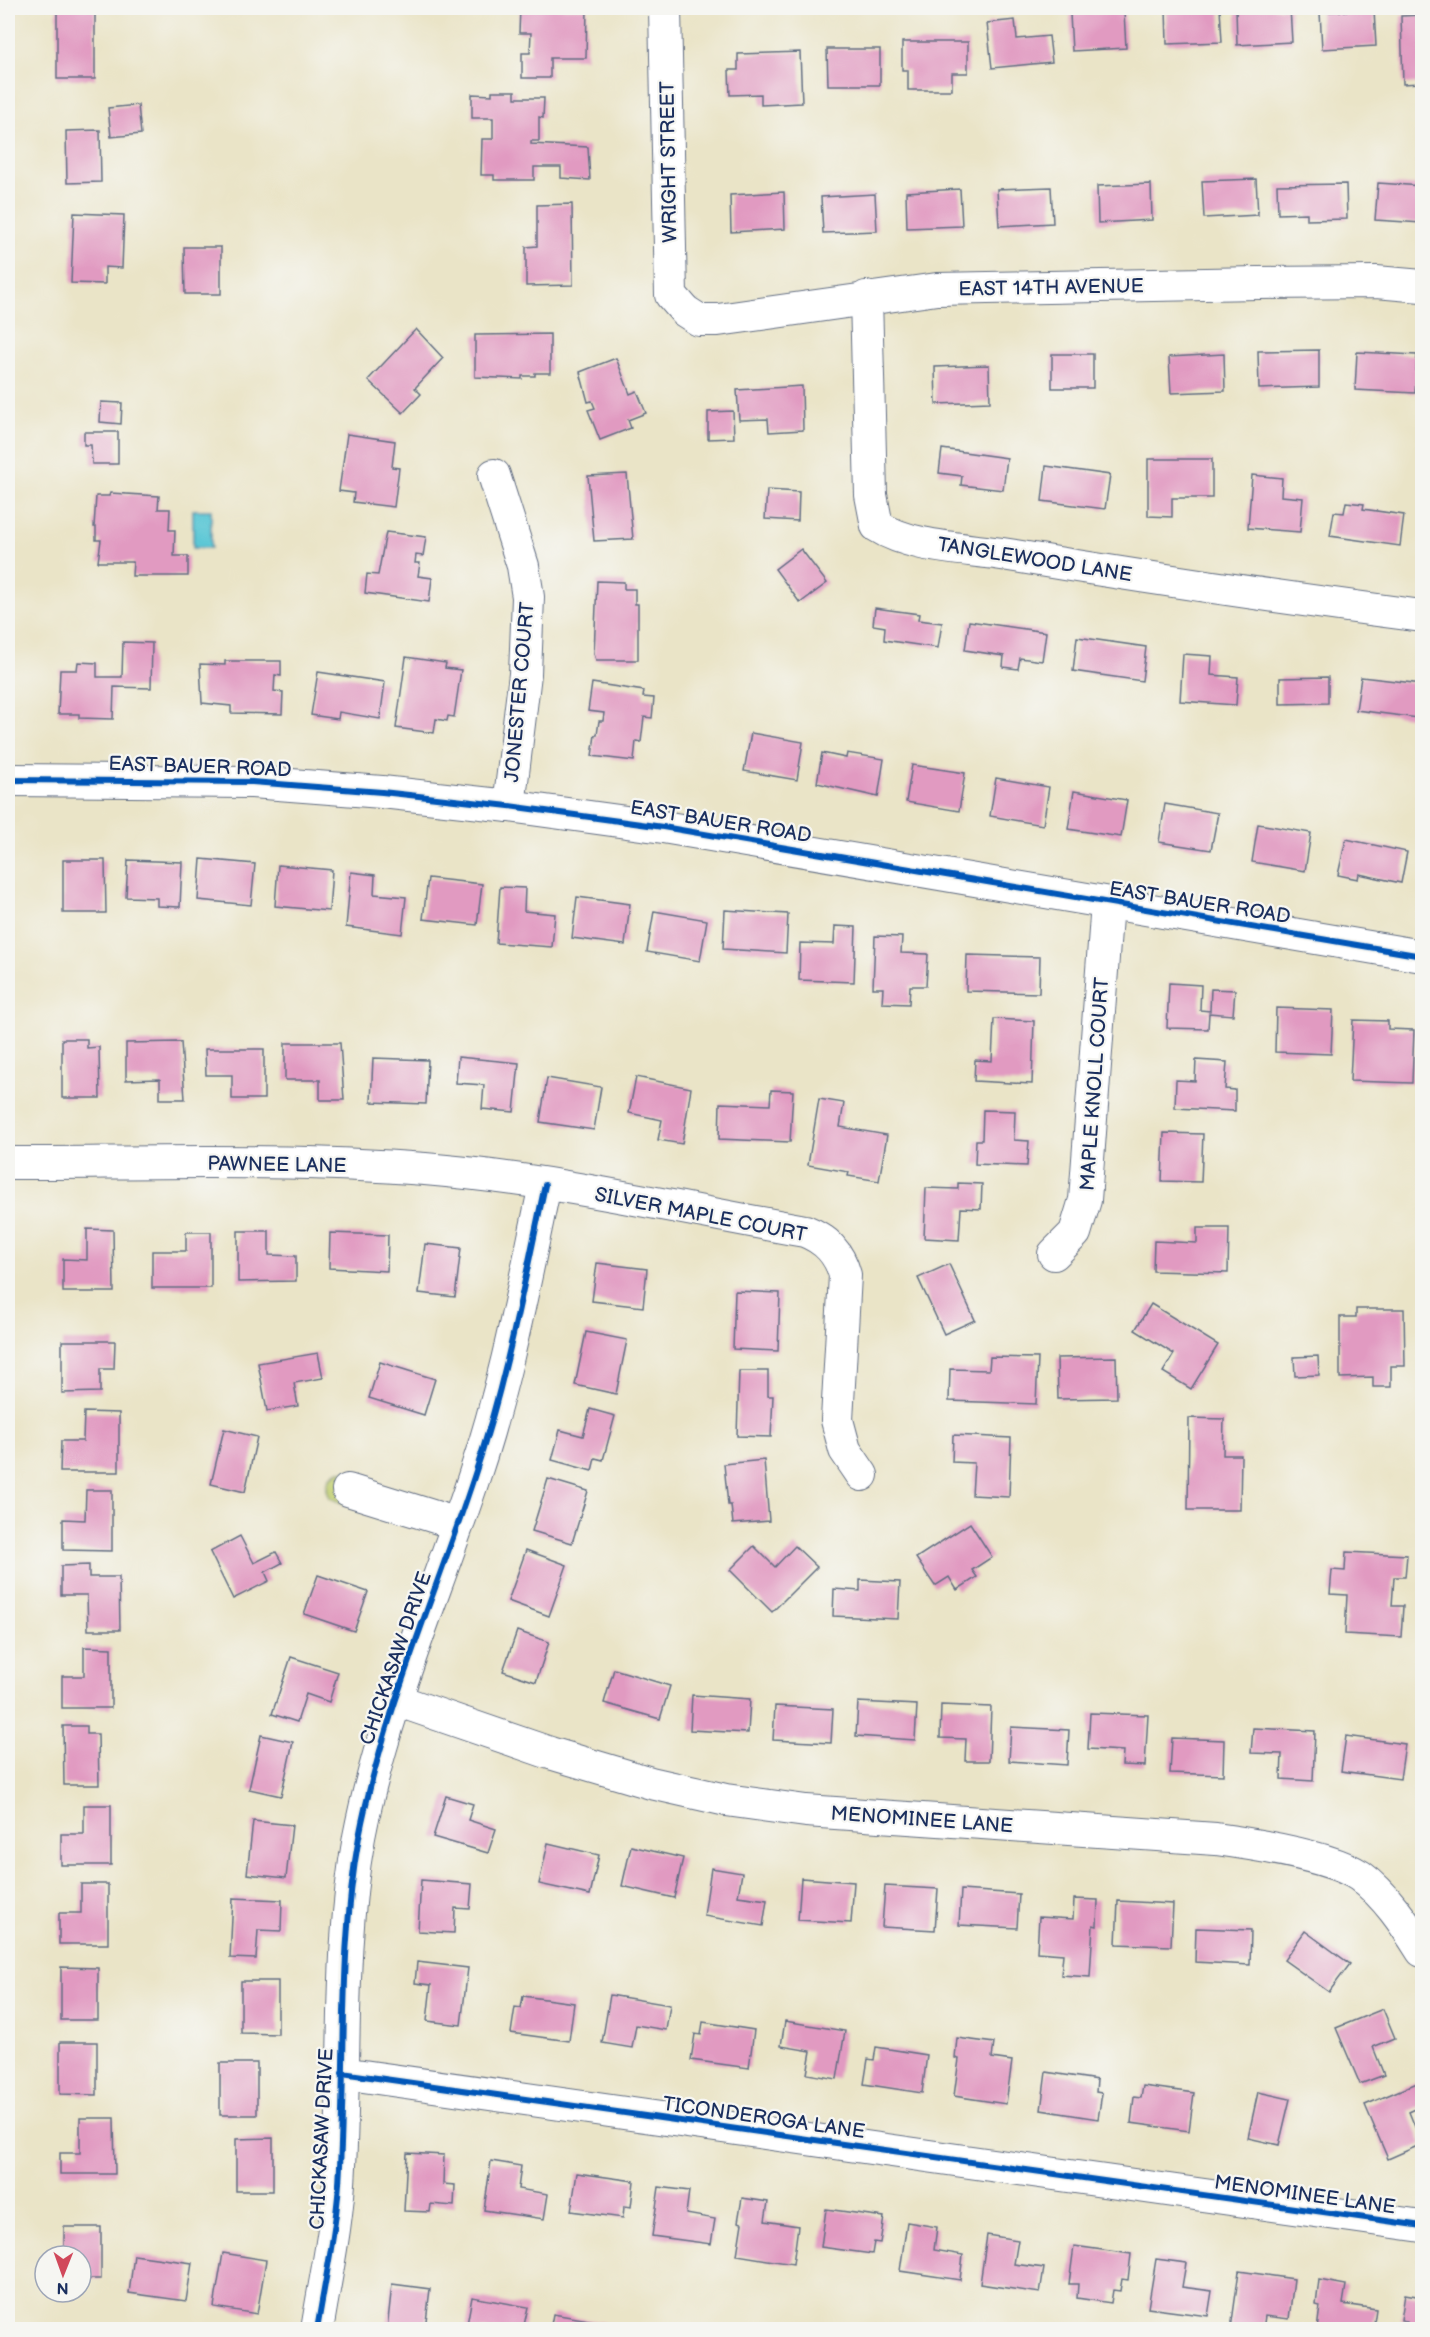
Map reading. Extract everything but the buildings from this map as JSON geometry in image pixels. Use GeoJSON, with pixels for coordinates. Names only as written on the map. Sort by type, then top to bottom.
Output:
{"type":"FeatureCollection","features":[{"type":"Feature","properties":{"kind":"street","name":"WRIGHT STREET"},"geometry":{"type":"LineString","coordinates":[[665,8],[672,295],[685,311]]}},
{"type":"Feature","properties":{"kind":"street","name":"EAST 14TH AVENUE"},"geometry":{"type":"LineString","coordinates":[[685,311],[699,320],[718,320],[866,297],[948,288],[1269,282],[1376,282],[1422,285]]}},
{"type":"Feature","properties":{"kind":"street","name":"TANGLEWOOD LANE"},"geometry":{"type":"LineString","coordinates":[[866,297],[873,514],[877,526],[889,533],[924,542],[1102,570],[1422,616]]}},
{"type":"Feature","properties":{"kind":"street","name":"JONESTER COURT"},"geometry":{"type":"LineString","coordinates":[[494,475],[523,566],[528,597],[525,675],[508,806]]}},
{"type":"Feature","properties":{"kind":"street","name":"EAST BAUER ROAD"},"geometry":{"type":"LineString","coordinates":[[8,780],[252,782],[382,792],[508,806],[663,827],[1422,956]]}},
{"type":"Feature","properties":{"kind":"street","name":"MAPLE KNOLL COURT"},"geometry":{"type":"LineString","coordinates":[[1054,1254],[1075,1233],[1085,1200],[1107,903]]}},
{"type":"Feature","properties":{"kind":"street","name":"PAWNEE LANE"},"geometry":{"type":"LineString","coordinates":[[8,1162],[364,1165],[477,1174],[545,1185]]}},
{"type":"Feature","properties":{"kind":"street","name":"SILVER MAPLE COURT"},"geometry":{"type":"LineString","coordinates":[[545,1185],[805,1231],[821,1237],[836,1253],[844,1275],[837,1420],[845,1450],[862,1475]]}},
{"type":"Feature","properties":{"kind":"street","name":"CHICKASAW DRIVE"},"geometry":{"type":"LineString","coordinates":[[317,2330],[332,2243],[340,2168],[344,1956],[351,1890],[368,1797],[396,1700],[458,1524],[497,1398],[545,1185]]}},
{"type":"Feature","properties":{"kind":"street"},"geometry":{"type":"LineString","coordinates":[[348,1490],[458,1524]]}},
{"type":"Feature","properties":{"kind":"street","name":"MENOMINEE LANE"},"geometry":{"type":"LineString","coordinates":[[396,1700],[550,1753],[651,1783],[726,1800],[806,1811],[1204,1838],[1266,1845],[1332,1864],[1358,1875],[1382,1896],[1422,1951]]}},
{"type":"Feature","properties":{"kind":"street","name":"TICONDEROGA LANE"},"geometry":{"type":"LineString","coordinates":[[342,2073],[1182,2193]]}},
{"type":"Feature","properties":{"kind":"street","name":"MENOMINEE LANE"},"geometry":{"type":"LineString","coordinates":[[1182,2193],[1422,2226]]}},
{"type":"Feature","properties":{"kind":"green space"},"geometry":{"type":"Polygon","coordinates":[[[339,1471],[350,1471],[358,1479],[345,1504],[330,1498],[327,1490],[329,1479],[339,1471]]]}},
{"type":"Feature","properties":{"kind":"water"},"geometry":{"type":"Polygon","coordinates":[[[193,510],[211,510],[211,548],[193,548],[193,510]]]}},
{"type":"Feature","properties":{"kind":"cycle path"},"geometry":{"type":"LineString","coordinates":[[8,780],[252,782],[382,792],[509,806],[663,827],[1422,956]]}},
{"type":"Feature","properties":{"kind":"cycle path"},"geometry":{"type":"LineString","coordinates":[[317,2330],[339,2187],[348,1919],[359,1837],[369,1791],[396,1700],[459,1522],[496,1405],[545,1185]]}},
{"type":"Feature","properties":{"kind":"cycle path"},"geometry":{"type":"LineString","coordinates":[[342,2073],[1422,2226]]}}]}
